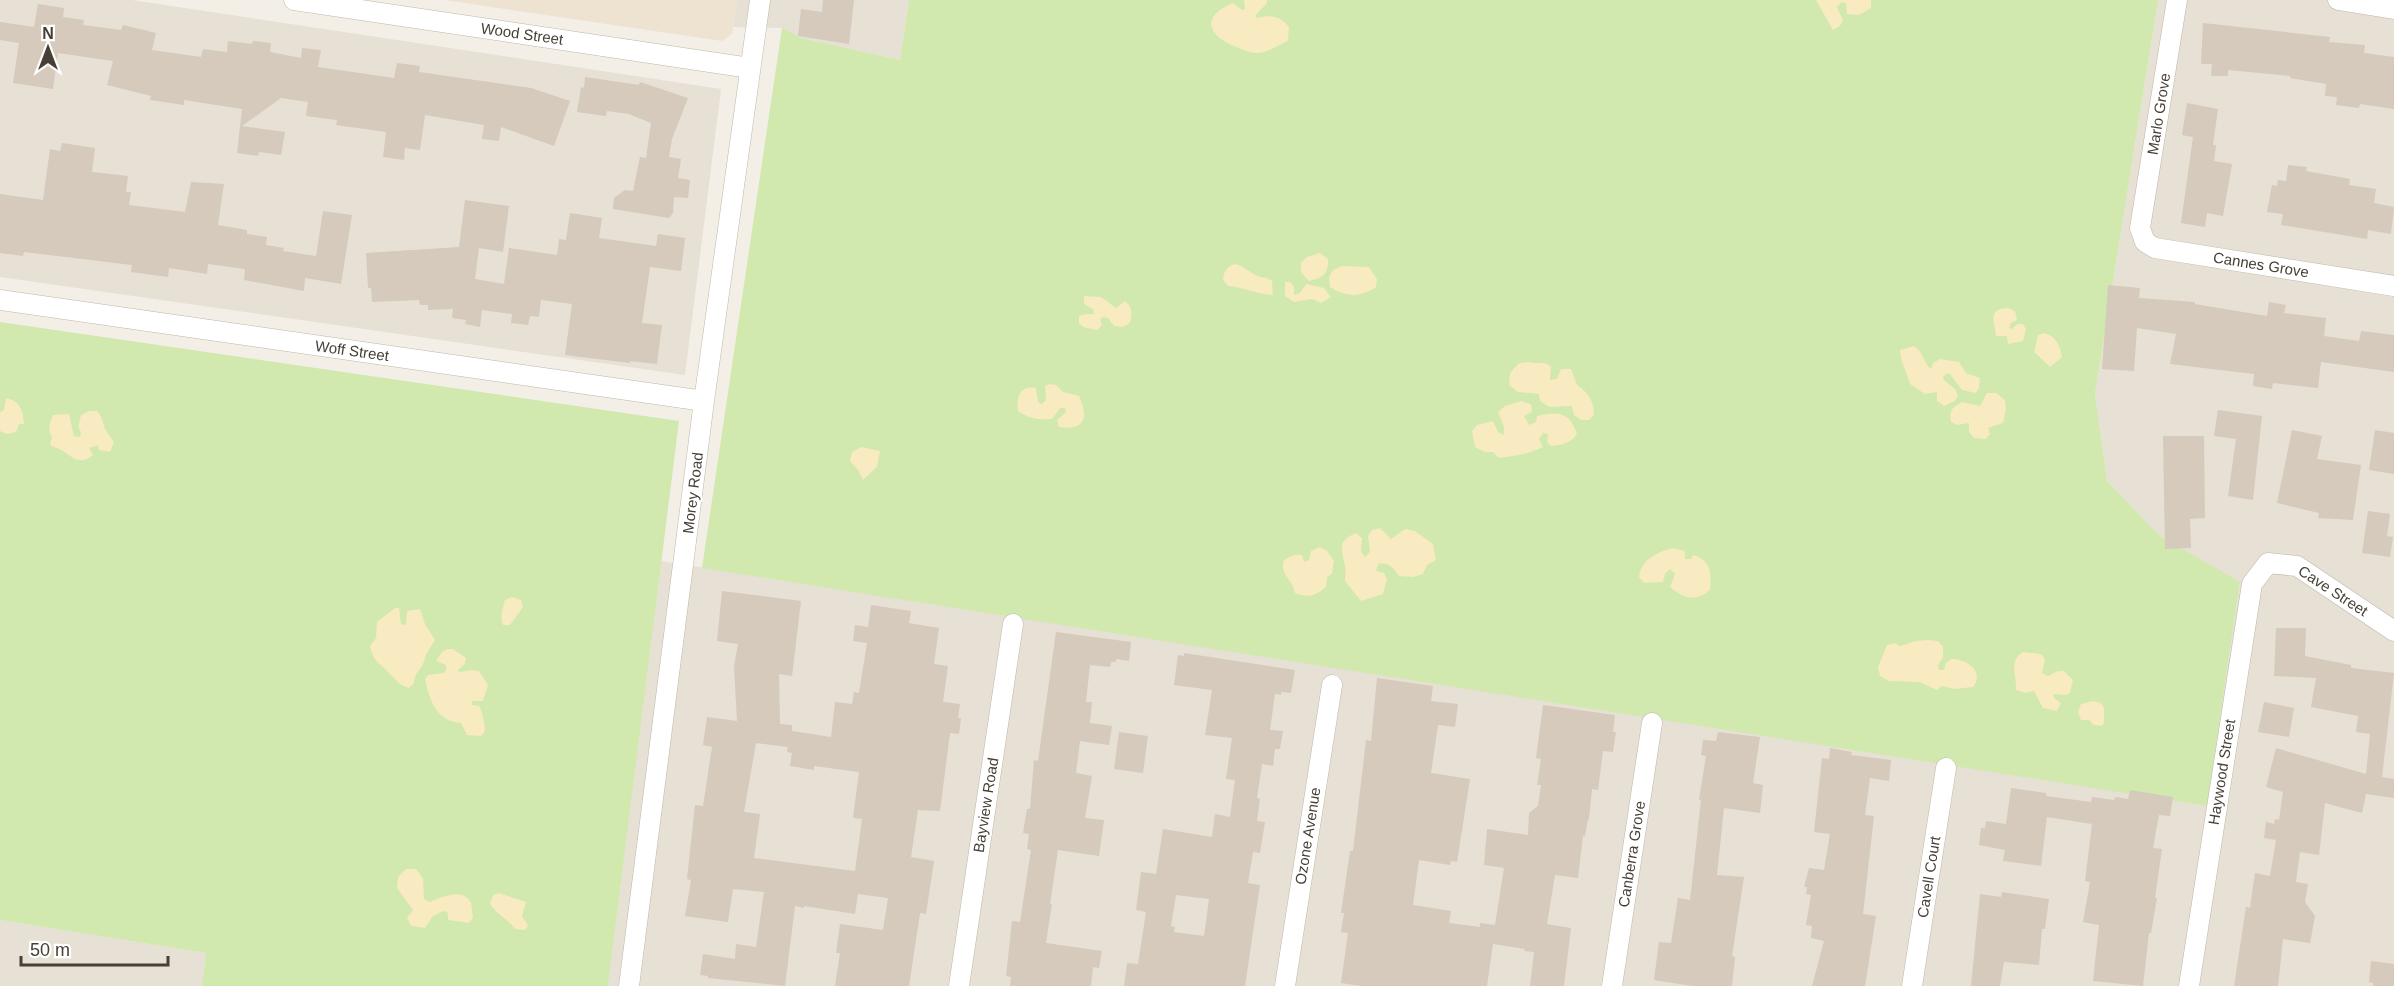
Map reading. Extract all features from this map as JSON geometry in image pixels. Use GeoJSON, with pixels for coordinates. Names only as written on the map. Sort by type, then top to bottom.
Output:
{"type":"FeatureCollection","features":[{"type":"Feature","properties":{"kind":"street","name":"Wood Street"},"geometry":{"type":"LineString","coordinates":[[294,0],[750,68]]}},
{"type":"Feature","properties":{"kind":"street","name":"Morey Road"},"geometry":{"type":"LineString","coordinates":[[629,986],[704,401],[760,0]]}},
{"type":"Feature","properties":{"kind":"street","name":"Marlo Grove"},"geometry":{"type":"LineString","coordinates":[[2140,228],[2177,0]]}},
{"type":"Feature","properties":{"kind":"street"},"geometry":{"type":"LineString","coordinates":[[2338,0],[2394,9]]}},
{"type":"Feature","properties":{"kind":"street","name":"Cannes Grove"},"geometry":{"type":"LineString","coordinates":[[2140,228],[2145,242],[2155,248],[2394,286]]}},
{"type":"Feature","properties":{"kind":"street","name":"Woff Street"},"geometry":{"type":"LineString","coordinates":[[0,300],[704,401]]}},
{"type":"Feature","properties":{"kind":"street","name":"Cave Street"},"geometry":{"type":"LineString","coordinates":[[2268,564],[2297,566],[2394,631]]}},
{"type":"Feature","properties":{"kind":"street","name":"Haywood Street"},"geometry":{"type":"LineString","coordinates":[[2189,986],[2252,584],[2268,564]]}},
{"type":"Feature","properties":{"kind":"street","name":"Bayview Road"},"geometry":{"type":"LineString","coordinates":[[959,986],[1013,624]]}},
{"type":"Feature","properties":{"kind":"street","name":"Ozone Avenue"},"geometry":{"type":"LineString","coordinates":[[1285,986],[1332,685]]}},
{"type":"Feature","properties":{"kind":"street","name":"Canberra Grove"},"geometry":{"type":"LineString","coordinates":[[1612,986],[1652,723]]}},
{"type":"Feature","properties":{"kind":"street","name":"Cavell Court"},"geometry":{"type":"LineString","coordinates":[[1912,986],[1946,768]]}},
{"type":"Feature","properties":{"kind":"shaded area"},"geometry":{"type":"Polygon","coordinates":[[[0,0],[132,0],[721,89],[685,375],[0,277],[0,0]]]}},
{"type":"Feature","properties":{"kind":"shaded area"},"geometry":{"type":"Polygon","coordinates":[[[444,0],[737,0],[732,34],[722,41],[444,0]]]}},
{"type":"Feature","properties":{"kind":"shaded area"},"geometry":{"type":"Polygon","coordinates":[[[737,0],[909,0],[900,60],[801,38],[782,28],[733,27],[737,0]]]}},
{"type":"Feature","properties":{"kind":"shaded area"},"geometry":{"type":"Polygon","coordinates":[[[2158,0],[2394,0],[2394,986],[608,986],[661,561],[2207,805],[2240,583],[2160,536],[2107,481],[2095,394],[2158,0]]]}},
{"type":"Feature","properties":{"kind":"shaded area"},"geometry":{"type":"Polygon","coordinates":[[[0,920],[206,953],[202,986],[0,986],[0,920]]]}},
{"type":"Feature","properties":{"kind":"green space"},"geometry":{"type":"Polygon","coordinates":[[[909,0],[2158,0],[2095,394],[2107,481],[2160,536],[2240,582],[2207,806],[702,568],[782,28],[801,38],[900,60],[909,0]]]}},
{"type":"Feature","properties":{"kind":"green space"},"geometry":{"type":"Polygon","coordinates":[[[0,322],[679,421],[608,986],[202,986],[206,953],[0,920],[0,322]]]}},
{"type":"Feature","properties":{"kind":"sand"},"geometry":{"type":"Polygon","coordinates":[[[1244,0],[1267,0],[1255,16],[1282,20],[1289,27],[1288,41],[1257,53],[1220,39],[1212,27],[1215,15],[1233,3],[1242,10],[1245,9],[1244,0]]]}},
{"type":"Feature","properties":{"kind":"sand"},"geometry":{"type":"Polygon","coordinates":[[[1816,0],[1871,0],[1871,8],[1859,15],[1847,14],[1846,3],[1841,2],[1837,7],[1843,20],[1840,26],[1833,30],[1816,0]]]}},
{"type":"Feature","properties":{"kind":"sand"},"geometry":{"type":"Polygon","coordinates":[[[1320,253],[1328,259],[1326,272],[1321,277],[1309,281],[1301,272],[1301,263],[1307,257],[1320,253]]]}},
{"type":"Feature","properties":{"kind":"sand"},"geometry":{"type":"Polygon","coordinates":[[[1235,264],[1272,281],[1273,295],[1228,286],[1223,280],[1224,274],[1235,264]]]}},
{"type":"Feature","properties":{"kind":"sand"},"geometry":{"type":"Polygon","coordinates":[[[1342,266],[1369,267],[1377,279],[1376,287],[1370,291],[1353,295],[1330,287],[1329,277],[1333,270],[1342,266]]]}},
{"type":"Feature","properties":{"kind":"sand"},"geometry":{"type":"Polygon","coordinates":[[[1285,282],[1290,282],[1294,287],[1294,295],[1300,293],[1306,284],[1324,288],[1331,297],[1321,303],[1312,299],[1294,302],[1285,296],[1285,282]]]}},
{"type":"Feature","properties":{"kind":"sand"},"geometry":{"type":"Polygon","coordinates":[[[1084,296],[1101,297],[1116,308],[1125,301],[1131,311],[1130,323],[1123,327],[1114,326],[1108,318],[1103,317],[1100,319],[1102,325],[1097,330],[1083,327],[1079,323],[1079,316],[1094,314],[1093,309],[1084,304],[1084,296]]]}},
{"type":"Feature","properties":{"kind":"sand"},"geometry":{"type":"Polygon","coordinates":[[[2008,308],[2015,311],[2017,320],[2011,323],[2009,328],[2023,324],[2026,329],[2023,341],[2008,344],[2007,336],[1996,336],[1994,314],[2001,309],[2008,308]]]}},
{"type":"Feature","properties":{"kind":"sand"},"geometry":{"type":"Polygon","coordinates":[[[2044,333],[2052,336],[2057,342],[2062,357],[2050,367],[2034,352],[2038,335],[2044,333]]]}},
{"type":"Feature","properties":{"kind":"sand"},"geometry":{"type":"Polygon","coordinates":[[[1914,346],[1920,351],[1931,369],[1933,363],[1940,359],[1959,362],[1966,373],[1980,378],[1976,393],[1962,390],[1949,373],[1943,376],[1944,380],[1956,390],[1958,396],[1955,401],[1944,406],[1937,401],[1937,392],[1925,394],[1910,384],[1900,350],[1914,346]]]}},
{"type":"Feature","properties":{"kind":"sand"},"geometry":{"type":"Polygon","coordinates":[[[1519,363],[1549,365],[1551,367],[1550,380],[1557,379],[1561,369],[1571,369],[1577,385],[1590,397],[1594,415],[1589,420],[1581,420],[1574,415],[1572,406],[1549,407],[1540,401],[1539,394],[1518,392],[1509,385],[1510,373],[1519,363]]]}},
{"type":"Feature","properties":{"kind":"sand"},"geometry":{"type":"Polygon","coordinates":[[[1056,385],[1063,392],[1079,396],[1084,416],[1079,424],[1068,428],[1059,427],[1057,420],[1066,412],[1065,408],[1060,408],[1052,419],[1034,418],[1018,411],[1018,401],[1023,390],[1036,388],[1038,402],[1042,404],[1046,400],[1045,386],[1056,385]]]}},
{"type":"Feature","properties":{"kind":"sand"},"geometry":{"type":"Polygon","coordinates":[[[1987,393],[1996,393],[2005,400],[2006,410],[2003,423],[1988,428],[1990,434],[1986,439],[1974,438],[1969,432],[1969,423],[1957,425],[1951,422],[1950,415],[1954,408],[1962,402],[1980,406],[1987,393]]]}},
{"type":"Feature","properties":{"kind":"sand"},"geometry":{"type":"Polygon","coordinates":[[[6,398],[15,401],[20,407],[24,424],[19,424],[16,432],[7,434],[0,431],[0,412],[4,410],[6,398]]]}},
{"type":"Feature","properties":{"kind":"sand"},"geometry":{"type":"Polygon","coordinates":[[[1521,401],[1531,404],[1532,412],[1524,416],[1529,425],[1536,422],[1537,416],[1557,414],[1571,421],[1577,434],[1566,443],[1551,446],[1547,442],[1548,434],[1543,433],[1539,439],[1543,447],[1527,453],[1499,458],[1493,452],[1485,452],[1475,447],[1472,431],[1477,425],[1493,421],[1498,432],[1504,435],[1504,427],[1498,412],[1505,406],[1521,401]]]}},
{"type":"Feature","properties":{"kind":"sand"},"geometry":{"type":"Polygon","coordinates":[[[89,411],[97,411],[101,416],[105,429],[114,442],[110,452],[99,450],[98,445],[89,448],[93,455],[81,460],[50,445],[52,437],[50,426],[53,415],[69,414],[74,436],[80,437],[81,432],[78,427],[81,415],[89,411]]]}},
{"type":"Feature","properties":{"kind":"sand"},"geometry":{"type":"Polygon","coordinates":[[[861,447],[880,451],[877,467],[863,480],[850,461],[852,452],[861,447]]]}},
{"type":"Feature","properties":{"kind":"sand"},"geometry":{"type":"Polygon","coordinates":[[[1380,528],[1391,539],[1405,529],[1415,531],[1433,544],[1436,560],[1427,565],[1423,574],[1413,577],[1399,576],[1390,566],[1378,564],[1376,571],[1384,573],[1387,579],[1383,594],[1361,601],[1345,581],[1343,542],[1356,533],[1362,538],[1361,552],[1365,557],[1370,552],[1368,536],[1372,530],[1380,528]]]}},
{"type":"Feature","properties":{"kind":"sand"},"geometry":{"type":"Polygon","coordinates":[[[1320,547],[1327,551],[1334,561],[1332,574],[1327,577],[1326,587],[1312,595],[1295,593],[1284,573],[1284,560],[1294,555],[1302,555],[1304,562],[1309,560],[1311,551],[1320,547]]]}},
{"type":"Feature","properties":{"kind":"sand"},"geometry":{"type":"Polygon","coordinates":[[[1672,548],[1685,551],[1685,559],[1691,559],[1693,555],[1704,560],[1711,578],[1710,590],[1700,596],[1690,598],[1680,594],[1670,587],[1675,574],[1670,569],[1665,574],[1663,582],[1644,583],[1639,577],[1646,561],[1672,548]]]}},
{"type":"Feature","properties":{"kind":"sand"},"geometry":{"type":"Polygon","coordinates":[[[512,597],[521,600],[523,607],[510,625],[503,625],[502,613],[505,600],[512,597]]]}},
{"type":"Feature","properties":{"kind":"sand"},"geometry":{"type":"Polygon","coordinates":[[[395,608],[399,608],[401,624],[406,625],[407,611],[420,609],[425,624],[435,640],[415,676],[414,683],[409,688],[400,684],[377,661],[370,646],[376,638],[377,622],[395,608]]]}},
{"type":"Feature","properties":{"kind":"sand"},"geometry":{"type":"Polygon","coordinates":[[[1928,640],[1938,641],[1943,646],[1943,658],[1938,665],[1939,670],[1944,670],[1946,663],[1951,659],[1963,661],[1973,667],[1977,676],[1973,687],[1954,689],[1942,686],[1937,690],[1919,682],[1889,681],[1880,676],[1878,667],[1887,645],[1895,643],[1900,646],[1928,640]]]}},
{"type":"Feature","properties":{"kind":"sand"},"geometry":{"type":"Polygon","coordinates":[[[447,649],[453,649],[466,658],[459,672],[479,671],[488,685],[483,701],[472,701],[472,705],[479,706],[482,714],[485,731],[481,736],[467,735],[461,723],[440,714],[429,695],[425,679],[428,675],[444,673],[446,665],[436,661],[447,649]]]}},
{"type":"Feature","properties":{"kind":"sand"},"geometry":{"type":"Polygon","coordinates":[[[2023,652],[2041,654],[2045,659],[2042,673],[2048,676],[2064,671],[2073,680],[2067,695],[2053,694],[2054,698],[2061,703],[2057,711],[2043,708],[2034,691],[2025,693],[2016,690],[2014,664],[2023,652]]]}},
{"type":"Feature","properties":{"kind":"sand"},"geometry":{"type":"Polygon","coordinates":[[[2093,701],[2101,703],[2104,708],[2102,726],[2094,725],[2089,720],[2081,720],[2078,712],[2081,704],[2093,701]]]}},
{"type":"Feature","properties":{"kind":"sand"},"geometry":{"type":"Polygon","coordinates":[[[406,869],[416,869],[423,878],[424,899],[429,902],[445,896],[463,895],[471,903],[473,918],[469,923],[448,920],[448,913],[443,911],[433,916],[425,928],[411,926],[407,918],[413,910],[397,888],[398,877],[406,869]]]}},
{"type":"Feature","properties":{"kind":"sand"},"geometry":{"type":"Polygon","coordinates":[[[499,893],[526,902],[522,916],[528,925],[525,930],[515,929],[490,904],[493,895],[499,893]]]}},
{"type":"Feature","properties":{"kind":"building"},"geometry":{"type":"Polygon","coordinates":[[[823,0],[854,0],[849,44],[798,36],[801,9],[822,12],[823,0]]]}},
{"type":"Feature","properties":{"kind":"building"},"geometry":{"type":"Polygon","coordinates":[[[38,4],[64,8],[63,17],[84,20],[83,25],[121,30],[123,25],[156,33],[152,50],[201,57],[203,49],[227,52],[228,41],[252,44],[253,41],[271,43],[270,52],[301,58],[302,48],[321,50],[318,67],[394,78],[397,63],[420,66],[419,72],[531,88],[570,101],[554,146],[501,127],[499,141],[482,139],[484,125],[425,115],[420,150],[405,148],[404,160],[383,157],[386,132],[336,125],[337,120],[306,116],[308,102],[281,98],[242,126],[285,132],[281,155],[259,152],[258,156],[237,153],[242,109],[184,100],[184,105],[150,100],[151,96],[107,85],[113,61],[58,53],[53,89],[13,83],[19,43],[0,40],[0,22],[34,27],[38,4]]]}},
{"type":"Feature","properties":{"kind":"building"},"geometry":{"type":"Polygon","coordinates":[[[2203,23],[2330,37],[2329,42],[2365,45],[2364,53],[2394,57],[2394,109],[2360,104],[2359,108],[2336,105],[2337,97],[2325,96],[2326,84],[2290,78],[2290,76],[2228,70],[2228,76],[2211,76],[2212,64],[2201,64],[2203,23]]]}},
{"type":"Feature","properties":{"kind":"building"},"geometry":{"type":"Polygon","coordinates":[[[585,77],[639,85],[640,82],[688,98],[672,139],[669,157],[681,159],[678,178],[690,180],[688,198],[674,197],[673,213],[669,218],[613,209],[614,198],[625,190],[633,191],[640,157],[646,158],[651,123],[629,114],[607,111],[606,116],[577,112],[585,77]]]}},
{"type":"Feature","properties":{"kind":"building"},"geometry":{"type":"Polygon","coordinates":[[[2187,103],[2218,109],[2213,145],[2216,145],[2214,161],[2232,164],[2223,216],[2207,213],[2205,227],[2181,223],[2193,137],[2182,135],[2187,103]]]}},
{"type":"Feature","properties":{"kind":"building"},"geometry":{"type":"Polygon","coordinates":[[[62,143],[95,148],[92,172],[128,176],[126,192],[131,192],[129,205],[185,212],[191,182],[224,184],[218,225],[247,230],[247,234],[267,237],[266,245],[284,248],[283,251],[316,256],[323,211],[352,215],[341,284],[305,278],[304,291],[244,280],[245,269],[208,264],[207,274],[169,268],[168,277],[131,272],[132,265],[24,252],[23,256],[0,253],[0,194],[43,200],[50,149],[60,151],[62,143]]]}},
{"type":"Feature","properties":{"kind":"building"},"geometry":{"type":"Polygon","coordinates":[[[2288,165],[2307,167],[2306,171],[2350,179],[2349,185],[2376,189],[2374,203],[2394,207],[2391,234],[2368,230],[2367,239],[2281,225],[2283,214],[2267,212],[2272,185],[2277,186],[2278,180],[2286,181],[2288,165]]]}},
{"type":"Feature","properties":{"kind":"building"},"geometry":{"type":"Polygon","coordinates":[[[465,200],[509,206],[503,252],[479,248],[475,279],[504,284],[509,248],[557,255],[559,239],[566,240],[570,213],[602,218],[599,238],[656,246],[658,234],[685,238],[681,271],[650,267],[642,323],[662,325],[657,364],[565,355],[572,304],[541,300],[539,317],[530,316],[528,325],[511,323],[512,314],[482,310],[480,327],[465,324],[466,320],[452,318],[453,309],[428,310],[428,305],[420,305],[419,300],[372,302],[371,288],[368,288],[366,253],[459,247],[465,200]]]}},
{"type":"Feature","properties":{"kind":"building"},"geometry":{"type":"Polygon","coordinates":[[[2108,285],[2140,288],[2139,298],[2195,302],[2195,304],[2267,316],[2269,302],[2286,305],[2284,313],[2326,318],[2324,336],[2359,341],[2361,331],[2394,335],[2394,372],[2321,362],[2318,388],[2273,383],[2272,389],[2253,386],[2254,374],[2170,364],[2176,334],[2137,328],[2134,371],[2102,369],[2108,285]]]}},
{"type":"Feature","properties":{"kind":"building"},"geometry":{"type":"Polygon","coordinates":[[[2218,410],[2262,416],[2253,500],[2228,496],[2236,439],[2214,436],[2218,410]]]}},
{"type":"Feature","properties":{"kind":"building"},"geometry":{"type":"Polygon","coordinates":[[[2292,430],[2322,436],[2317,459],[2361,465],[2353,520],[2318,518],[2319,513],[2277,503],[2292,430]]]}},
{"type":"Feature","properties":{"kind":"building"},"geometry":{"type":"Polygon","coordinates":[[[2375,430],[2394,433],[2394,474],[2369,470],[2375,430]]]}},
{"type":"Feature","properties":{"kind":"building"},"geometry":{"type":"Polygon","coordinates":[[[2163,436],[2204,436],[2205,518],[2190,519],[2191,548],[2165,549],[2163,436]]]}},
{"type":"Feature","properties":{"kind":"building"},"geometry":{"type":"Polygon","coordinates":[[[2368,511],[2390,514],[2387,536],[2393,537],[2390,557],[2362,553],[2368,511]]]}},
{"type":"Feature","properties":{"kind":"building"},"geometry":{"type":"Polygon","coordinates":[[[722,591],[801,601],[792,676],[779,674],[780,724],[792,725],[792,731],[831,737],[835,702],[852,704],[854,692],[859,693],[867,643],[853,641],[855,625],[868,627],[871,605],[911,611],[909,623],[939,628],[934,664],[948,666],[943,702],[960,704],[958,718],[961,718],[959,734],[950,733],[940,811],[918,810],[911,857],[934,861],[926,914],[920,913],[909,986],[835,986],[840,953],[836,953],[840,924],[883,930],[888,898],[858,894],[855,914],[795,906],[785,986],[708,978],[708,976],[700,975],[703,954],[735,959],[736,944],[756,947],[764,892],[733,889],[728,922],[685,916],[691,880],[687,879],[695,805],[703,806],[712,747],[703,745],[707,717],[737,721],[734,666],[738,644],[717,641],[722,591]],[[756,743],[744,812],[760,814],[754,858],[855,871],[862,819],[853,818],[859,772],[814,766],[814,770],[790,766],[792,753],[787,752],[788,747],[756,743]]]}},
{"type":"Feature","properties":{"kind":"building"},"geometry":{"type":"Polygon","coordinates":[[[2276,628],[2306,628],[2305,656],[2351,665],[2351,668],[2394,673],[2382,777],[2394,779],[2394,798],[2366,794],[2362,813],[2325,803],[2319,855],[2300,852],[2296,882],[2308,884],[2305,902],[2315,916],[2310,943],[2283,939],[2278,986],[2234,986],[2246,907],[2250,908],[2255,873],[2270,876],[2276,840],[2264,838],[2266,822],[2274,824],[2275,819],[2279,820],[2283,792],[2266,787],[2276,748],[2366,774],[2370,734],[2356,732],[2358,716],[2311,707],[2316,678],[2274,676],[2276,628]]]}},
{"type":"Feature","properties":{"kind":"building"},"geometry":{"type":"Polygon","coordinates":[[[1056,632],[1131,642],[1129,661],[1116,659],[1116,662],[1111,662],[1110,667],[1090,665],[1086,702],[1092,702],[1090,723],[1112,726],[1109,745],[1080,741],[1076,773],[1092,776],[1085,818],[1104,820],[1099,856],[1058,850],[1046,943],[1102,951],[1099,968],[1093,967],[1091,986],[1010,986],[1011,977],[1006,976],[1012,921],[1020,922],[1031,850],[1027,849],[1029,834],[1023,833],[1027,809],[1030,809],[1034,760],[1038,761],[1056,632]]]}},
{"type":"Feature","properties":{"kind":"building"},"geometry":{"type":"Polygon","coordinates":[[[1184,653],[1295,670],[1291,693],[1275,694],[1270,730],[1283,731],[1280,749],[1275,749],[1273,766],[1262,764],[1257,798],[1260,799],[1257,821],[1265,822],[1260,853],[1253,852],[1248,883],[1260,885],[1245,986],[1124,986],[1127,963],[1138,964],[1146,912],[1136,910],[1141,872],[1156,874],[1163,829],[1212,837],[1215,814],[1230,817],[1235,780],[1226,779],[1232,738],[1205,735],[1212,690],[1174,685],[1178,655],[1184,656],[1184,653]],[[1176,895],[1171,926],[1175,927],[1174,932],[1204,936],[1209,899],[1176,895]]]}},
{"type":"Feature","properties":{"kind":"building"},"geometry":{"type":"Polygon","coordinates":[[[1377,678],[1433,686],[1431,701],[1458,704],[1455,727],[1438,725],[1431,773],[1470,779],[1457,862],[1451,861],[1450,865],[1419,860],[1413,905],[1451,911],[1449,923],[1480,927],[1480,923],[1495,925],[1504,868],[1484,865],[1487,829],[1528,835],[1529,813],[1538,806],[1541,785],[1537,785],[1541,759],[1536,758],[1543,705],[1615,715],[1613,732],[1616,732],[1613,752],[1603,751],[1598,790],[1592,789],[1578,878],[1555,875],[1547,924],[1571,928],[1564,986],[1530,986],[1534,952],[1493,944],[1487,986],[1361,986],[1341,983],[1348,933],[1341,932],[1344,913],[1341,913],[1350,851],[1353,851],[1366,740],[1371,741],[1377,678]]]}},
{"type":"Feature","properties":{"kind":"building"},"geometry":{"type":"Polygon","coordinates":[[[2264,702],[2294,708],[2289,737],[2258,732],[2264,702]]]}},
{"type":"Feature","properties":{"kind":"building"},"geometry":{"type":"Polygon","coordinates":[[[1119,732],[1148,736],[1143,773],[1114,769],[1119,732]]]}},
{"type":"Feature","properties":{"kind":"building"},"geometry":{"type":"Polygon","coordinates":[[[1718,732],[1760,737],[1753,783],[1763,785],[1760,813],[1724,808],[1717,875],[1744,877],[1732,956],[1735,957],[1732,986],[1692,986],[1654,980],[1659,942],[1671,943],[1678,898],[1690,900],[1701,800],[1699,800],[1706,756],[1701,755],[1703,740],[1716,741],[1718,732]]]}},
{"type":"Feature","properties":{"kind":"building"},"geometry":{"type":"Polygon","coordinates":[[[1830,748],[1852,752],[1851,755],[1891,760],[1889,781],[1870,778],[1865,815],[1874,816],[1863,914],[1876,916],[1865,986],[1812,986],[1824,941],[1811,938],[1812,926],[1806,925],[1811,895],[1806,894],[1807,887],[1804,887],[1809,868],[1824,870],[1830,834],[1814,832],[1822,758],[1829,759],[1830,748]]]}},
{"type":"Feature","properties":{"kind":"building"},"geometry":{"type":"Polygon","coordinates":[[[2011,788],[2046,793],[2046,796],[2091,802],[2092,797],[2128,799],[2130,790],[2173,797],[2170,816],[2159,815],[2153,848],[2162,849],[2143,986],[2093,981],[2099,925],[2083,922],[2090,882],[2085,881],[2092,824],[2047,817],[2041,866],[2003,861],[2005,850],[1979,845],[1981,828],[1985,828],[1986,821],[2006,824],[2011,788]]]}},
{"type":"Feature","properties":{"kind":"building"},"geometry":{"type":"Polygon","coordinates":[[[2002,892],[2049,899],[2045,929],[2042,929],[2039,965],[2004,962],[2000,986],[1971,986],[1980,894],[2001,897],[2002,892]]]}},
{"type":"Feature","properties":{"kind":"building"},"geometry":{"type":"Polygon","coordinates":[[[2371,961],[2394,964],[2394,986],[2373,986],[2373,983],[2369,982],[2371,961]]]}}]}
